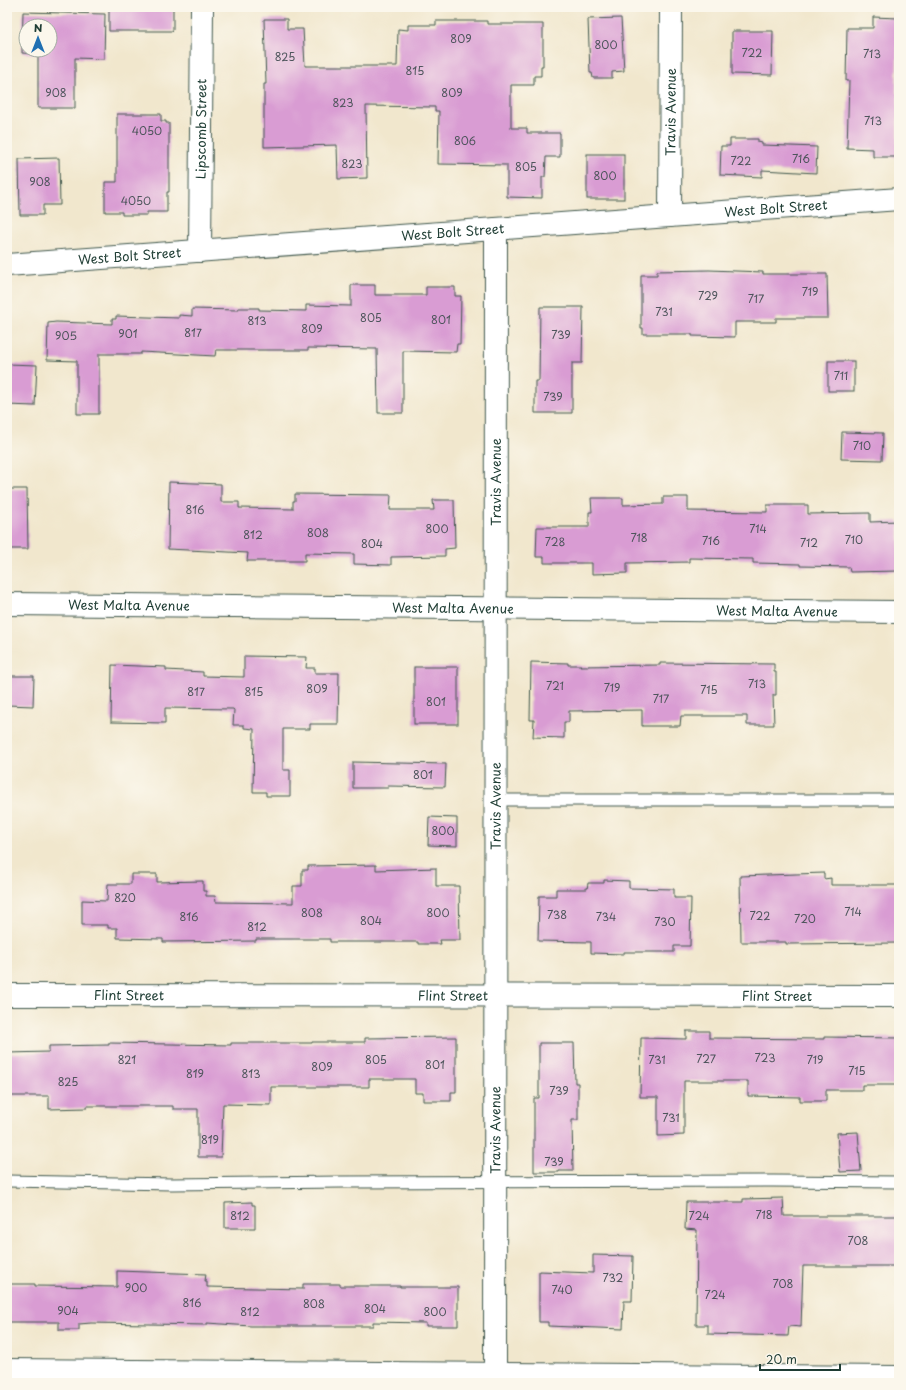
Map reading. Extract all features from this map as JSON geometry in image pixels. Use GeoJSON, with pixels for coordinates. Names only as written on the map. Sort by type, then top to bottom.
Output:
{"type":"FeatureCollection","features":[{"type":"Feature","properties":{"kind":"street","name":"Lipscomb Street"},"geometry":{"type":"LineString","coordinates":[[200,251],[202,7]]}},
{"type":"Feature","properties":{"kind":"street","name":"Travis Avenue"},"geometry":{"type":"LineString","coordinates":[[670,216],[671,7]]}},
{"type":"Feature","properties":{"kind":"street","name":"West Bolt Street"},"geometry":{"type":"LineString","coordinates":[[7,265],[899,200]]}},
{"type":"Feature","properties":{"kind":"street","name":"Travis Avenue"},"geometry":{"type":"LineString","coordinates":[[495,1379],[496,229]]}},
{"type":"Feature","properties":{"kind":"street","name":"West Malta Avenue"},"geometry":{"type":"LineString","coordinates":[[7,604],[899,612]]}},
{"type":"Feature","properties":{"kind":"street","name":"Flint Street"},"geometry":{"type":"LineString","coordinates":[[7,995],[899,996]]}},
{"type":"Feature","properties":{"kind":"street"},"geometry":{"type":"LineString","coordinates":[[7,1370],[495,1379],[899,1377]]}},
{"type":"Feature","properties":{"kind":"lane"},"geometry":{"type":"LineString","coordinates":[[496,800],[899,800]]}},
{"type":"Feature","properties":{"kind":"lane"},"geometry":{"type":"LineString","coordinates":[[7,1181],[172,1184],[342,1182],[899,1182]]}},
{"type":"Feature","properties":{"kind":"building"},"geometry":{"type":"Polygon","coordinates":[[[109,7],[173,7],[173,30],[109,31],[109,7]]]}},
{"type":"Feature","properties":{"kind":"building"},"geometry":{"type":"Polygon","coordinates":[[[23,12],[105,14],[104,59],[75,58],[75,108],[38,108],[38,58],[58,58],[58,18],[23,18],[23,12]]]}},
{"type":"Feature","properties":{"kind":"building"},"geometry":{"type":"Polygon","coordinates":[[[873,17],[898,18],[896,93],[898,93],[897,157],[873,157],[873,149],[847,148],[849,81],[846,81],[847,28],[873,28],[873,17]]]}},
{"type":"Feature","properties":{"kind":"building"},"geometry":{"type":"Polygon","coordinates":[[[621,18],[624,71],[612,72],[612,78],[593,78],[592,73],[590,73],[588,19],[621,18]]]}},
{"type":"Feature","properties":{"kind":"building"},"geometry":{"type":"Polygon","coordinates":[[[264,19],[287,19],[287,29],[303,29],[305,66],[397,66],[398,29],[408,30],[408,25],[436,25],[436,21],[487,21],[487,24],[543,24],[543,66],[541,66],[541,76],[534,76],[534,85],[511,85],[511,128],[527,128],[527,133],[560,133],[560,157],[546,157],[545,177],[542,177],[542,198],[507,197],[507,165],[438,164],[439,111],[435,111],[435,107],[366,106],[367,178],[338,179],[337,145],[264,147],[264,84],[266,84],[264,19]]]}},
{"type":"Feature","properties":{"kind":"building"},"geometry":{"type":"Polygon","coordinates":[[[732,31],[773,31],[772,75],[732,74],[732,31]]]}},
{"type":"Feature","properties":{"kind":"building"},"geometry":{"type":"Polygon","coordinates":[[[117,114],[161,114],[161,121],[166,121],[166,123],[169,123],[169,192],[167,192],[167,212],[147,212],[147,215],[122,215],[122,212],[105,212],[105,182],[117,182],[117,114]]]}},
{"type":"Feature","properties":{"kind":"building"},"geometry":{"type":"Polygon","coordinates":[[[730,139],[758,139],[758,142],[762,143],[762,145],[817,147],[816,173],[762,170],[762,177],[720,175],[721,146],[730,146],[730,139]]]}},
{"type":"Feature","properties":{"kind":"building"},"geometry":{"type":"Polygon","coordinates":[[[587,154],[624,154],[624,199],[587,199],[587,154]]]}},
{"type":"Feature","properties":{"kind":"building"},"geometry":{"type":"Polygon","coordinates":[[[59,158],[60,205],[43,205],[43,215],[20,215],[19,159],[59,158]]]}},
{"type":"Feature","properties":{"kind":"building"},"geometry":{"type":"Polygon","coordinates":[[[709,270],[763,272],[763,274],[827,274],[828,318],[776,318],[776,322],[735,322],[735,337],[692,336],[692,334],[643,334],[643,328],[641,328],[641,275],[657,275],[657,271],[709,270]]]}},
{"type":"Feature","properties":{"kind":"building"},"geometry":{"type":"Polygon","coordinates":[[[351,285],[375,285],[375,295],[426,295],[426,287],[455,287],[455,296],[461,296],[460,344],[457,344],[456,352],[403,351],[403,413],[378,413],[377,349],[308,348],[308,350],[216,350],[215,356],[141,352],[141,354],[99,354],[99,414],[77,414],[77,361],[47,360],[48,323],[112,324],[112,319],[116,319],[116,316],[179,318],[179,315],[192,316],[192,309],[238,310],[238,308],[259,308],[259,310],[306,311],[306,305],[351,306],[351,285]]]}},
{"type":"Feature","properties":{"kind":"building"},"geometry":{"type":"Polygon","coordinates":[[[540,307],[583,307],[582,363],[572,363],[572,413],[535,413],[535,381],[539,381],[540,307]]]}},
{"type":"Feature","properties":{"kind":"building"},"geometry":{"type":"Polygon","coordinates":[[[828,361],[854,361],[854,391],[828,391],[828,361]]]}},
{"type":"Feature","properties":{"kind":"building"},"geometry":{"type":"Polygon","coordinates":[[[7,364],[37,365],[35,406],[7,405],[7,364]]]}},
{"type":"Feature","properties":{"kind":"building"},"geometry":{"type":"Polygon","coordinates":[[[842,432],[883,433],[882,460],[841,459],[842,432]]]}},
{"type":"Feature","properties":{"kind":"building"},"geometry":{"type":"Polygon","coordinates":[[[169,482],[221,484],[221,502],[239,502],[239,508],[293,509],[295,494],[391,495],[390,510],[434,510],[433,500],[454,500],[455,548],[445,549],[445,556],[391,557],[391,565],[354,564],[354,554],[305,553],[305,561],[247,561],[248,553],[168,549],[169,482]]]}},
{"type":"Feature","properties":{"kind":"building"},"geometry":{"type":"Polygon","coordinates":[[[7,489],[27,489],[28,549],[7,549],[7,489]]]}},
{"type":"Feature","properties":{"kind":"building"},"geometry":{"type":"Polygon","coordinates":[[[663,497],[688,497],[688,511],[767,512],[767,505],[808,505],[808,514],[870,513],[870,522],[899,521],[899,571],[850,572],[849,567],[753,563],[753,559],[689,558],[689,562],[627,563],[627,573],[592,574],[592,563],[544,563],[544,557],[536,557],[537,527],[589,527],[589,512],[592,512],[591,498],[623,498],[623,505],[663,504],[663,497]]]}},
{"type":"Feature","properties":{"kind":"building"},"geometry":{"type":"Polygon","coordinates":[[[244,656],[307,657],[306,668],[315,668],[315,673],[339,673],[338,724],[310,724],[310,729],[283,729],[283,770],[290,770],[290,796],[266,796],[266,792],[253,792],[254,729],[244,728],[244,725],[233,725],[233,709],[165,708],[165,723],[111,722],[112,665],[166,667],[166,670],[203,672],[203,676],[244,677],[244,656]]]}},
{"type":"Feature","properties":{"kind":"building"},"geometry":{"type":"Polygon","coordinates":[[[531,662],[568,663],[568,665],[581,665],[580,666],[660,665],[660,663],[774,664],[774,672],[776,672],[776,695],[773,695],[774,725],[747,725],[747,716],[681,716],[680,726],[642,726],[642,710],[569,711],[569,722],[564,722],[564,738],[533,737],[534,720],[530,720],[531,662]]]}},
{"type":"Feature","properties":{"kind":"building"},"geometry":{"type":"Polygon","coordinates":[[[414,667],[458,667],[458,724],[414,724],[414,667]]]}},
{"type":"Feature","properties":{"kind":"building"},"geometry":{"type":"Polygon","coordinates":[[[7,676],[34,676],[33,706],[7,705],[7,676]]]}},
{"type":"Feature","properties":{"kind":"building"},"geometry":{"type":"Polygon","coordinates":[[[353,762],[446,764],[445,787],[388,786],[388,788],[353,788],[353,762]]]}},
{"type":"Feature","properties":{"kind":"building"},"geometry":{"type":"Polygon","coordinates":[[[429,817],[457,818],[457,846],[428,845],[429,817]]]}},
{"type":"Feature","properties":{"kind":"building"},"geometry":{"type":"Polygon","coordinates":[[[376,865],[376,870],[436,868],[436,886],[459,886],[460,940],[440,940],[441,944],[418,944],[418,942],[330,942],[330,939],[256,939],[256,941],[163,942],[163,939],[117,938],[117,928],[108,928],[108,925],[82,925],[82,900],[107,901],[108,884],[131,884],[131,874],[157,874],[157,882],[203,881],[203,891],[206,891],[206,896],[215,896],[216,902],[293,903],[293,886],[302,886],[302,870],[308,870],[308,866],[376,865]]]}},
{"type":"Feature","properties":{"kind":"building"},"geometry":{"type":"Polygon","coordinates":[[[824,873],[824,879],[831,878],[831,885],[899,885],[899,943],[786,944],[786,942],[741,942],[740,876],[824,873]]]}},
{"type":"Feature","properties":{"kind":"building"},"geometry":{"type":"Polygon","coordinates":[[[604,880],[629,881],[629,888],[674,889],[674,898],[691,898],[690,946],[674,946],[674,952],[624,952],[624,954],[591,953],[591,942],[538,941],[539,896],[556,896],[556,889],[587,889],[588,883],[604,883],[604,880]]]}},
{"type":"Feature","properties":{"kind":"building"},"geometry":{"type":"Polygon","coordinates":[[[686,1031],[709,1031],[709,1038],[899,1038],[899,1085],[862,1085],[862,1090],[826,1090],[826,1101],[800,1101],[800,1097],[748,1096],[748,1081],[684,1081],[684,1135],[658,1136],[658,1097],[640,1097],[641,1038],[686,1039],[686,1031]]]}},
{"type":"Feature","properties":{"kind":"building"},"geometry":{"type":"Polygon","coordinates":[[[456,1037],[456,1092],[451,1092],[451,1101],[423,1101],[423,1093],[415,1093],[415,1079],[369,1079],[369,1087],[271,1087],[271,1105],[223,1104],[221,1157],[198,1157],[198,1109],[173,1109],[173,1106],[87,1106],[87,1108],[49,1109],[49,1096],[7,1096],[7,1053],[49,1052],[49,1046],[109,1045],[109,1043],[231,1045],[231,1043],[365,1042],[365,1038],[456,1037]]]}},
{"type":"Feature","properties":{"kind":"building"},"geometry":{"type":"Polygon","coordinates":[[[539,1043],[574,1043],[575,1083],[578,1083],[578,1120],[572,1120],[573,1171],[534,1172],[534,1098],[539,1098],[539,1043]]]}},
{"type":"Feature","properties":{"kind":"building"},"geometry":{"type":"Polygon","coordinates":[[[858,1132],[861,1171],[840,1172],[837,1133],[858,1132]]]}},
{"type":"Feature","properties":{"kind":"building"},"geometry":{"type":"Polygon","coordinates":[[[783,1198],[784,1216],[899,1216],[899,1266],[803,1266],[801,1327],[789,1326],[788,1336],[708,1334],[708,1325],[696,1325],[697,1230],[685,1229],[686,1202],[743,1202],[743,1199],[783,1198]]]}},
{"type":"Feature","properties":{"kind":"building"},"geometry":{"type":"Polygon","coordinates":[[[252,1202],[252,1205],[255,1205],[255,1228],[225,1228],[225,1203],[252,1202]]]}},
{"type":"Feature","properties":{"kind":"building"},"geometry":{"type":"Polygon","coordinates":[[[593,1255],[633,1256],[632,1301],[624,1301],[623,1329],[548,1326],[548,1322],[539,1322],[539,1271],[593,1273],[593,1255]]]}},
{"type":"Feature","properties":{"kind":"building"},"geometry":{"type":"Polygon","coordinates":[[[117,1271],[206,1274],[205,1281],[207,1281],[207,1287],[303,1289],[303,1284],[340,1284],[340,1286],[458,1287],[458,1326],[426,1326],[426,1323],[373,1322],[373,1326],[251,1326],[207,1323],[207,1325],[91,1323],[79,1324],[79,1330],[59,1330],[59,1322],[7,1322],[7,1284],[35,1284],[35,1286],[117,1287],[117,1271]]]}}]}
